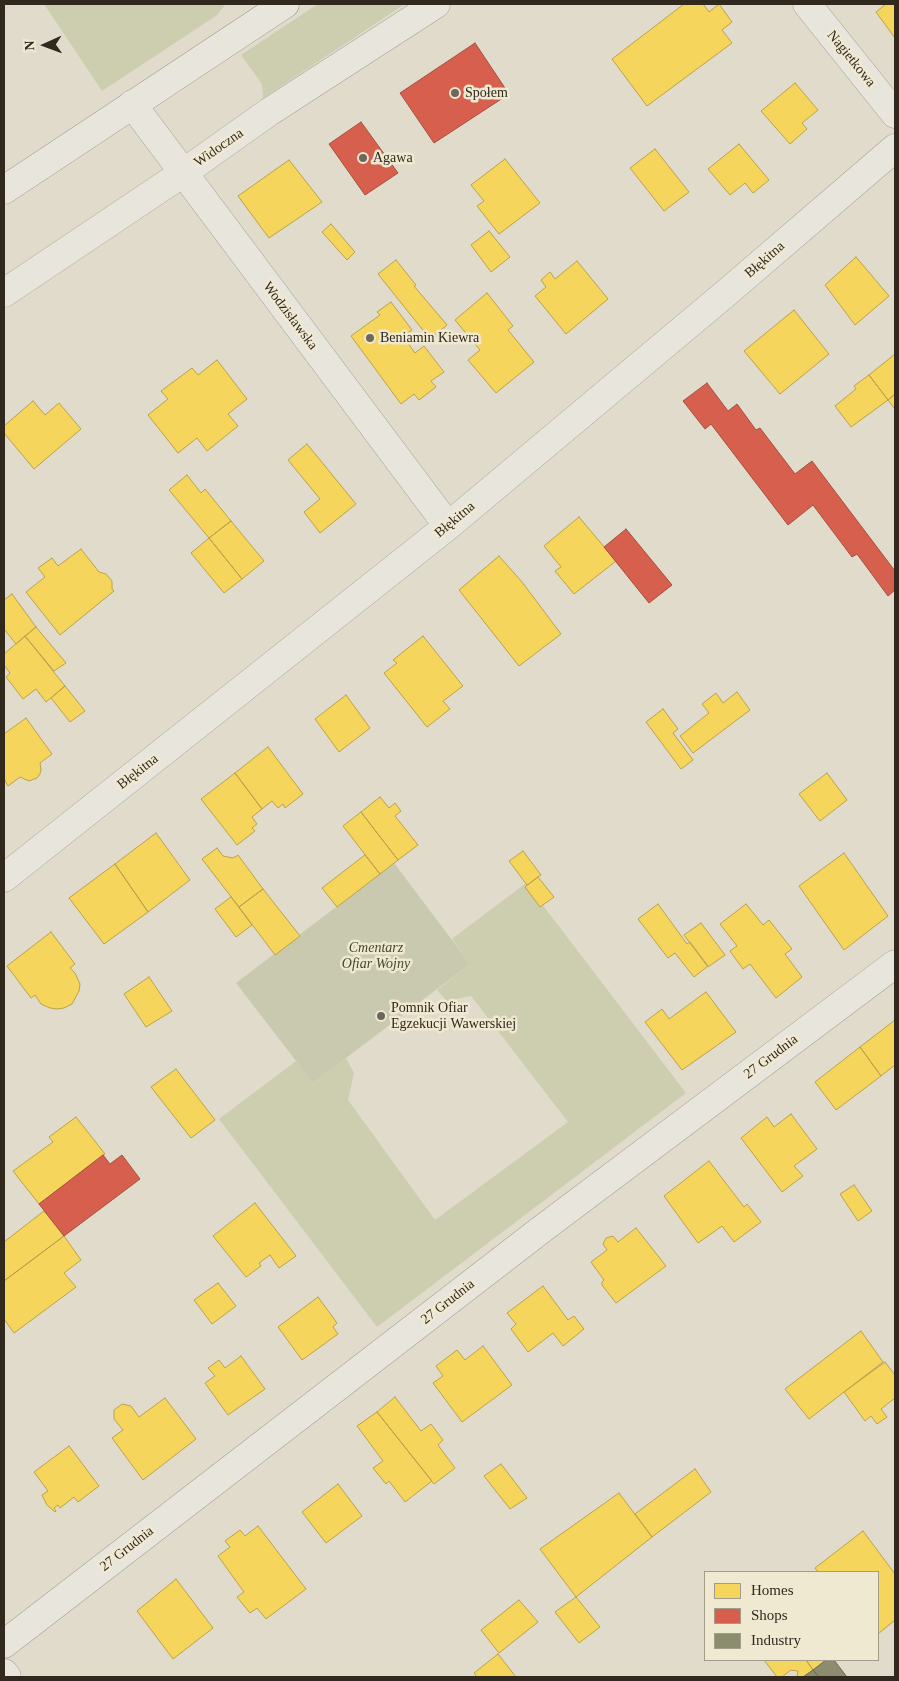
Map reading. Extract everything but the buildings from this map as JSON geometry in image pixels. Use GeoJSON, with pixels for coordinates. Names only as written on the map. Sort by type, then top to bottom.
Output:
{"type":"FeatureCollection","features":[{"type":"Feature","properties":{"kind":"street"},"geometry":{"type":"LineString","coordinates":[[4,190],[285,4]]}},
{"type":"Feature","properties":{"kind":"street","name":"Widoczna"},"geometry":{"type":"LineString","coordinates":[[4,293],[183,173],[269,112],[436,4]]}},
{"type":"Feature","properties":{"kind":"street","name":"Nagietkowa"},"geometry":{"type":"LineString","coordinates":[[807,4],[895,114]]}},
{"type":"Feature","properties":{"kind":"street","name":"Wodzisławska"},"geometry":{"type":"LineString","coordinates":[[132,104],[448,526]]}},
{"type":"Feature","properties":{"kind":"street","name":"Błękitna"},"geometry":{"type":"LineString","coordinates":[[4,878],[448,526],[717,301],[895,148]]}},
{"type":"Feature","properties":{"kind":"street","name":"27 Grudnia"},"geometry":{"type":"LineString","coordinates":[[4,1644],[542,1229],[895,964]]}},
{"type":"Feature","properties":{"kind":"street"},"geometry":{"type":"LineString","coordinates":[[4,1673],[7,1677]]}},
{"type":"Feature","properties":{"kind":"green space"},"geometry":{"type":"Polygon","coordinates":[[[44,4],[226,4],[216,16],[102,91],[44,4]]]}},
{"type":"Feature","properties":{"kind":"green space"},"geometry":{"type":"Polygon","coordinates":[[[318,4],[405,4],[263,98],[262,84],[241,55],[318,4]]]}},
{"type":"Feature","properties":{"kind":"green space","name":"Cmentarz Ofiar Wojny"},"geometry":{"type":"Polygon","coordinates":[[[394,863],[470,964],[313,1083],[236,983],[394,863]]]}},
{"type":"Feature","properties":{"kind":"green space"},"geometry":{"type":"Polygon","coordinates":[[[526,883],[686,1093],[377,1327],[219,1119],[296,1061],[313,1083],[346,1058],[354,1073],[348,1100],[435,1220],[568,1122],[471,996],[447,1001],[437,990],[470,964],[452,939],[526,883]]]}},
{"type":"Feature","properties":{"kind":"place","name":"Społem"},"geometry":{"type":"Point","coordinates":[455,93]}},
{"type":"Feature","properties":{"kind":"place","name":"Agawa"},"geometry":{"type":"Point","coordinates":[363,158]}},
{"type":"Feature","properties":{"kind":"place","name":"Beniamin Kiewra"},"geometry":{"type":"Point","coordinates":[370,338]}},
{"type":"Feature","properties":{"kind":"place","name":"Pomnik Ofiar Egzekucji Wawerskiej"},"geometry":{"type":"Point","coordinates":[381,1016]}}]}
